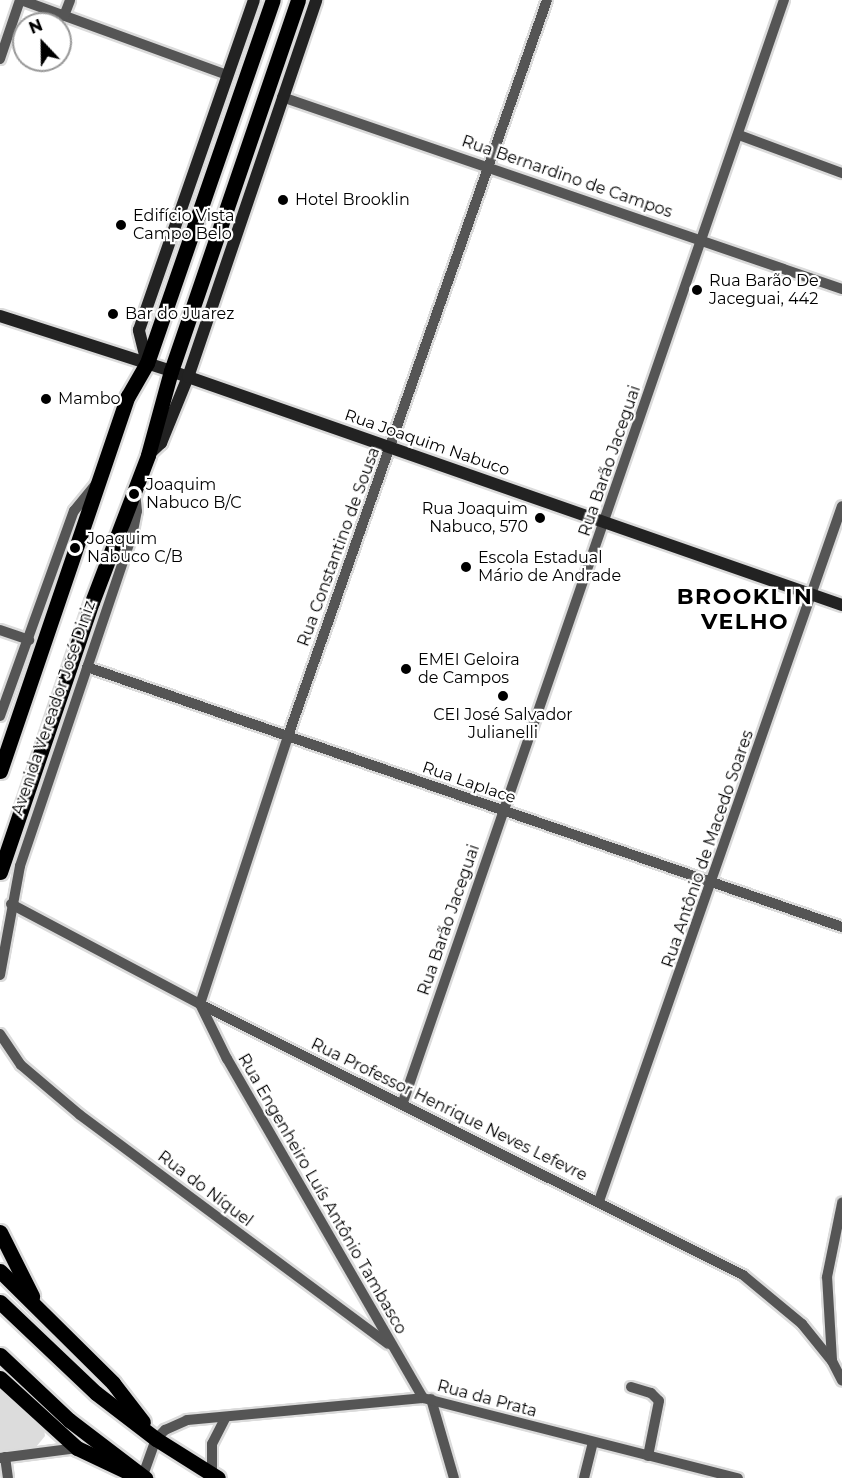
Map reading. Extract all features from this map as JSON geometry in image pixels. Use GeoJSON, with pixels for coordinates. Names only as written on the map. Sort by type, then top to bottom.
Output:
{"type":"FeatureCollection","features":[{"type":"Feature","properties":{"kind":"main road","name":"Avenida Vereador José Diniz"},"geometry":{"type":"LineString","coordinates":[[0,771],[128,396],[147,363],[273,0]]}},
{"type":"Feature","properties":{"kind":"main road","name":"Avenida Vereador José Diniz"},"geometry":{"type":"LineString","coordinates":[[0,872],[148,455],[171,371],[298,0]]}},
{"type":"Feature","properties":{"kind":"main road"},"geometry":{"type":"LineString","coordinates":[[0,1232],[39,1310]]}},
{"type":"Feature","properties":{"kind":"main road"},"geometry":{"type":"LineString","coordinates":[[0,1271],[113,1383],[156,1439]]}},
{"type":"Feature","properties":{"kind":"main road"},"geometry":{"type":"LineString","coordinates":[[0,1302],[96,1393],[156,1439],[215,1476]]}},
{"type":"Feature","properties":{"kind":"main road"},"geometry":{"type":"LineString","coordinates":[[0,1355],[61,1413],[143,1477]]}},
{"type":"Feature","properties":{"kind":"main road"},"geometry":{"type":"LineString","coordinates":[[0,1378],[77,1448],[105,1464],[143,1477]]}},
{"type":"Feature","properties":{"kind":"street"},"geometry":{"type":"LineString","coordinates":[[0,59],[20,0],[53,12]]}},
{"type":"Feature","properties":{"kind":"street"},"geometry":{"type":"LineString","coordinates":[[147,363],[139,330],[254,0]]}},
{"type":"Feature","properties":{"kind":"street","name":"Avenida Vereador José Diniz"},"geometry":{"type":"LineString","coordinates":[[148,455],[161,443],[188,377],[316,0]]}},
{"type":"Feature","properties":{"kind":"street","name":"Rua Constantino de Sousa"},"geometry":{"type":"LineString","coordinates":[[200,1004],[288,736],[492,166],[547,0]]}},
{"type":"Feature","properties":{"kind":"street","name":"Rua Barão Jaceguai"},"geometry":{"type":"LineString","coordinates":[[403,1102],[502,810],[704,241],[784,0]]}},
{"type":"Feature","properties":{"kind":"street"},"geometry":{"type":"LineString","coordinates":[[72,19],[227,75]]}},
{"type":"Feature","properties":{"kind":"street","name":"Rua Bernardino de Campos"},"geometry":{"type":"LineString","coordinates":[[282,97],[492,166],[842,289]]}},
{"type":"Feature","properties":{"kind":"street"},"geometry":{"type":"LineString","coordinates":[[739,135],[842,173]]}},
{"type":"Feature","properties":{"kind":"street","name":"Rua Joaquim Nabuco"},"geometry":{"type":"LineString","coordinates":[[0,316],[171,371],[842,605]]}},
{"type":"Feature","properties":{"kind":"street","name":"Avenida Vereador José Diniz"},"geometry":{"type":"LineString","coordinates":[[0,716],[74,511],[98,483]]}},
{"type":"Feature","properties":{"kind":"street","name":"Avenida Vereador José Diniz"},"geometry":{"type":"LineString","coordinates":[[0,975],[11,904],[20,866],[132,536],[137,511],[134,490]]}},
{"type":"Feature","properties":{"kind":"street","name":"Rua Antônio de Macedo Soares"},"geometry":{"type":"LineString","coordinates":[[599,1201],[713,883],[842,506]]}},
{"type":"Feature","properties":{"kind":"street"},"geometry":{"type":"LineString","coordinates":[[0,630],[29,640]]}},
{"type":"Feature","properties":{"kind":"street","name":"Rua Laplace"},"geometry":{"type":"LineString","coordinates":[[87,667],[842,927]]}},
{"type":"Feature","properties":{"kind":"street","name":"Rua Professor Henrique Neves Lefevre"},"geometry":{"type":"LineString","coordinates":[[11,904],[200,1004],[403,1102],[743,1275],[802,1324],[832,1361],[842,1381]]}},
{"type":"Feature","properties":{"kind":"street","name":"Rua Engenheiro Luís Antônio Tambasco"},"geometry":{"type":"LineString","coordinates":[[200,1004],[227,1059],[393,1347],[427,1398],[454,1478]]}},
{"type":"Feature","properties":{"kind":"street","name":"Rua do Níquel"},"geometry":{"type":"LineString","coordinates":[[0,1034],[6,1047],[21,1065],[80,1115],[393,1347]]}},
{"type":"Feature","properties":{"kind":"street"},"geometry":{"type":"LineString","coordinates":[[832,1361],[827,1277],[841,1207]]}},
{"type":"Feature","properties":{"kind":"street"},"geometry":{"type":"LineString","coordinates":[[631,1387],[651,1393],[659,1401],[648,1456]]}},
{"type":"Feature","properties":{"kind":"street","name":"Rua da Prata"},"geometry":{"type":"LineString","coordinates":[[156,1439],[176,1424],[427,1398],[738,1478]]}},
{"type":"Feature","properties":{"kind":"street"},"geometry":{"type":"LineString","coordinates":[[215,1476],[212,1444],[225,1418]]}},
{"type":"Feature","properties":{"kind":"street"},"geometry":{"type":"LineString","coordinates":[[143,1477],[156,1439]]}},
{"type":"Feature","properties":{"kind":"street"},"geometry":{"type":"LineString","coordinates":[[584,1478],[593,1442]]}},
{"type":"Feature","properties":{"kind":"street"},"geometry":{"type":"LineString","coordinates":[[8,1478],[3,1457],[77,1448]]}},
{"type":"Feature","properties":{"kind":"shaded area"},"geometry":{"type":"Polygon","coordinates":[[[0,1389],[44,1429],[45,1436],[36,1447],[0,1452],[0,1389]]]}},
{"type":"Feature","properties":{"kind":"place","name":"Hotel Brooklin"},"geometry":{"type":"Point","coordinates":[283,200]}},
{"type":"Feature","properties":{"kind":"place","name":"Edifício Vista Campo Belo"},"geometry":{"type":"Point","coordinates":[121,225]}},
{"type":"Feature","properties":{"kind":"place","name":"Rua Barão De Jaceguai, 442"},"geometry":{"type":"Point","coordinates":[697,290]}},
{"type":"Feature","properties":{"kind":"place","name":"Bar do Juarez"},"geometry":{"type":"Point","coordinates":[113,314]}},
{"type":"Feature","properties":{"kind":"place","name":"Mambo"},"geometry":{"type":"Point","coordinates":[46,399]}},
{"type":"Feature","properties":{"kind":"place","name":"Joaquim Nabuco B/C"},"geometry":{"type":"Point","coordinates":[134,494]}},
{"type":"Feature","properties":{"kind":"place","name":"Rua Joaquim Nabuco, 570"},"geometry":{"type":"Point","coordinates":[540,518]}},
{"type":"Feature","properties":{"kind":"place","name":"Joaquim Nabuco C/B"},"geometry":{"type":"Point","coordinates":[75,548]}},
{"type":"Feature","properties":{"kind":"place","name":"Escola Estadual Mário de Andrade"},"geometry":{"type":"Point","coordinates":[466,567]}},
{"type":"Feature","properties":{"kind":"place","name":"EMEI Geloira de Campos"},"geometry":{"type":"Point","coordinates":[406,669]}},
{"type":"Feature","properties":{"kind":"place","name":"CEI José Salvador Julianelli"},"geometry":{"type":"Point","coordinates":[503,696]}},
{"type":"Feature","properties":{"kind":"district","name":"BROOKLIN VELHO"},"geometry":{"type":"Point","coordinates":[745,608]}}]}
